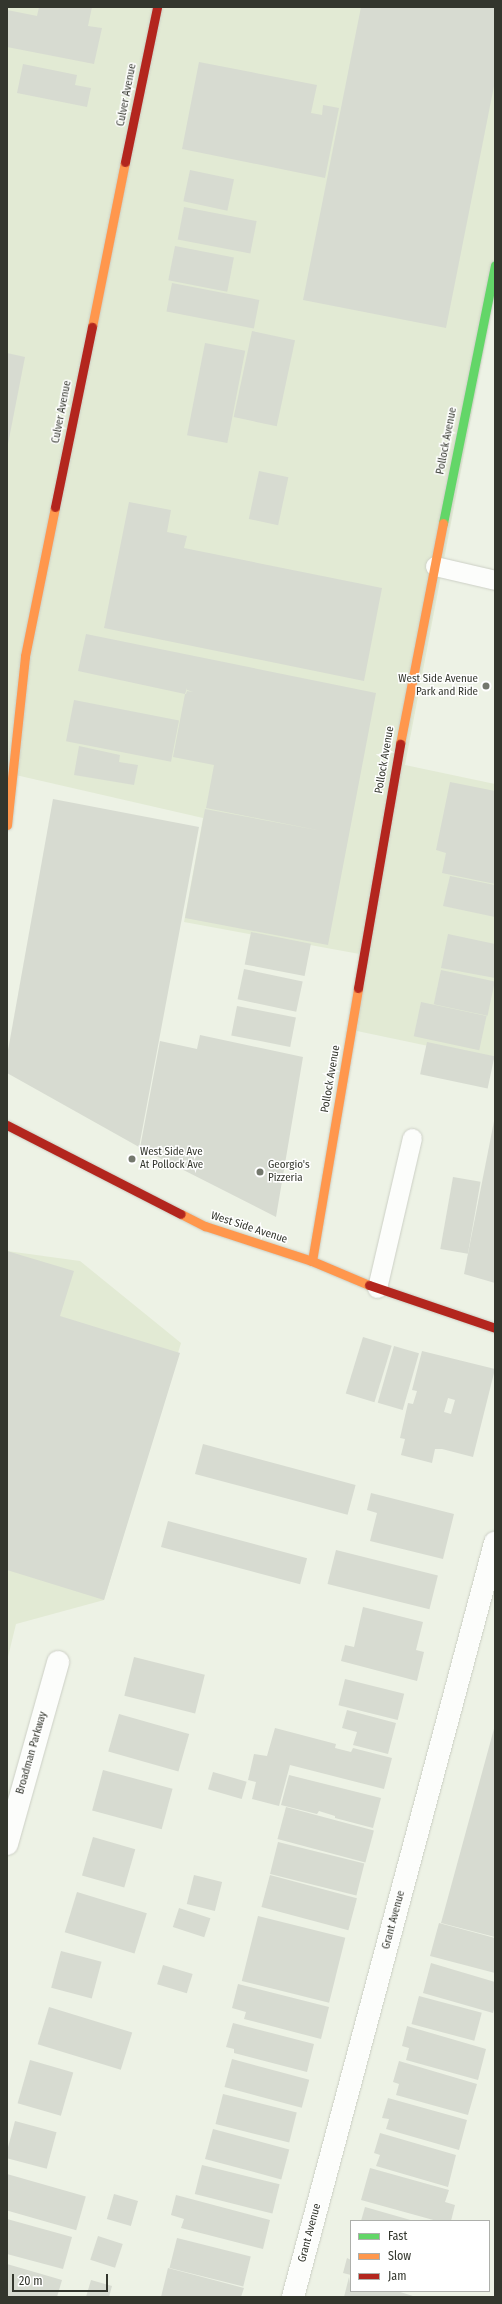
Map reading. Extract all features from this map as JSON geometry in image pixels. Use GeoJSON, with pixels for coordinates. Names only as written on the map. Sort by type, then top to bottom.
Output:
{"type":"FeatureCollection","features":[{"type":"Feature","properties":{"kind":"street","name":"Culver Avenue"},"geometry":{"type":"LineString","coordinates":[[7,825],[25,656],[157,7]]}},
{"type":"Feature","properties":{"kind":"street","name":"Pollock Avenue"},"geometry":{"type":"LineString","coordinates":[[312,1261],[404,722],[495,264]]}},
{"type":"Feature","properties":{"kind":"street","name":"West Side Avenue"},"geometry":{"type":"LineString","coordinates":[[7,1125],[205,1226],[312,1261],[377,1288],[495,1328]]}},
{"type":"Feature","properties":{"kind":"street","name":"Grant Avenue"},"geometry":{"type":"LineString","coordinates":[[293,2297],[495,1543]]}},
{"type":"Feature","properties":{"kind":"street","name":"Broadman Parkway"},"geometry":{"type":"LineString","coordinates":[[7,1844],[12,1803],[58,1662]]}},
{"type":"Feature","properties":{"kind":"lane"},"geometry":{"type":"LineString","coordinates":[[435,566],[495,580]]}},
{"type":"Feature","properties":{"kind":"lane"},"geometry":{"type":"LineString","coordinates":[[377,1288],[412,1138]]}},
{"type":"Feature","properties":{"kind":"shaded area"},"geometry":{"type":"Polygon","coordinates":[[[7,7],[495,7],[495,291],[405,765],[495,784],[495,1060],[357,1031],[365,955],[184,922],[203,818],[7,773],[7,7]]]}},
{"type":"Feature","properties":{"kind":"shaded area"},"geometry":{"type":"Polygon","coordinates":[[[7,1251],[80,1261],[181,1343],[104,1600],[16,1624],[7,1661],[7,1251]]]}},
{"type":"Feature","properties":{"kind":"building"},"geometry":{"type":"Polygon","coordinates":[[[39,7],[92,7],[88,26],[102,28],[94,64],[7,47],[7,10],[37,16],[39,7]]]}},
{"type":"Feature","properties":{"kind":"building"},"geometry":{"type":"Polygon","coordinates":[[[361,7],[495,7],[495,81],[446,328],[303,300],[361,7]]]}},
{"type":"Feature","properties":{"kind":"building"},"geometry":{"type":"Polygon","coordinates":[[[199,62],[317,85],[311,113],[322,115],[323,105],[339,108],[325,178],[182,149],[199,62]]]}},
{"type":"Feature","properties":{"kind":"building"},"geometry":{"type":"Polygon","coordinates":[[[23,64],[77,75],[75,85],[91,88],[87,107],[17,93],[23,64]]]}},
{"type":"Feature","properties":{"kind":"building"},"geometry":{"type":"Polygon","coordinates":[[[190,170],[234,179],[227,211],[183,201],[190,170]]]}},
{"type":"Feature","properties":{"kind":"building"},"geometry":{"type":"Polygon","coordinates":[[[184,207],[257,221],[250,254],[178,239],[184,207]]]}},
{"type":"Feature","properties":{"kind":"building"},"geometry":{"type":"Polygon","coordinates":[[[175,246],[234,257],[227,292],[168,280],[175,246]]]}},
{"type":"Feature","properties":{"kind":"building"},"geometry":{"type":"Polygon","coordinates":[[[172,283],[259,300],[254,328],[166,311],[172,283]]]}},
{"type":"Feature","properties":{"kind":"building"},"geometry":{"type":"Polygon","coordinates":[[[252,331],[295,340],[277,426],[234,417],[252,331]]]}},
{"type":"Feature","properties":{"kind":"building"},"geometry":{"type":"Polygon","coordinates":[[[205,343],[245,351],[227,443],[187,435],[205,343]]]}},
{"type":"Feature","properties":{"kind":"building"},"geometry":{"type":"Polygon","coordinates":[[[7,353],[25,357],[8,444],[7,444],[7,353]]]}},
{"type":"Feature","properties":{"kind":"building"},"geometry":{"type":"Polygon","coordinates":[[[259,471],[288,477],[278,525],[249,519],[259,471]]]}},
{"type":"Feature","properties":{"kind":"building"},"geometry":{"type":"Polygon","coordinates":[[[129,502],[171,510],[167,532],[187,536],[184,548],[382,588],[364,681],[104,628],[129,502]]]}},
{"type":"Feature","properties":{"kind":"building"},"geometry":{"type":"Polygon","coordinates":[[[86,634],[376,693],[328,945],[185,918],[205,809],[322,831],[206,808],[214,765],[173,757],[185,694],[78,671],[86,634]]]}},
{"type":"Feature","properties":{"kind":"building"},"geometry":{"type":"Polygon","coordinates":[[[74,700],[179,720],[171,762],[66,741],[74,700]]]}},
{"type":"Feature","properties":{"kind":"building"},"geometry":{"type":"Polygon","coordinates":[[[79,746],[120,755],[119,762],[138,765],[134,785],[74,775],[79,746]]]}},
{"type":"Feature","properties":{"kind":"building"},"geometry":{"type":"Polygon","coordinates":[[[450,782],[495,791],[495,884],[442,873],[446,853],[436,850],[450,782]]]}},
{"type":"Feature","properties":{"kind":"building"},"geometry":{"type":"Polygon","coordinates":[[[53,799],[199,827],[139,1147],[7,1073],[7,1056],[53,799]]]}},
{"type":"Feature","properties":{"kind":"building"},"geometry":{"type":"Polygon","coordinates":[[[450,876],[495,885],[495,917],[443,906],[450,876]]]}},
{"type":"Feature","properties":{"kind":"building"},"geometry":{"type":"Polygon","coordinates":[[[251,932],[311,944],[305,976],[245,964],[251,932]]]}},
{"type":"Feature","properties":{"kind":"building"},"geometry":{"type":"Polygon","coordinates":[[[448,934],[495,944],[495,978],[441,968],[448,934]]]}},
{"type":"Feature","properties":{"kind":"building"},"geometry":{"type":"Polygon","coordinates":[[[244,969],[303,981],[296,1012],[238,999],[244,969]]]}},
{"type":"Feature","properties":{"kind":"building"},"geometry":{"type":"Polygon","coordinates":[[[441,970],[495,981],[488,1016],[434,1004],[441,970]]]}},
{"type":"Feature","properties":{"kind":"building"},"geometry":{"type":"Polygon","coordinates":[[[421,1002],[487,1016],[479,1050],[414,1036],[421,1002]]]}},
{"type":"Feature","properties":{"kind":"building"},"geometry":{"type":"Polygon","coordinates":[[[237,1006],[296,1017],[290,1047],[231,1035],[237,1006]]]}},
{"type":"Feature","properties":{"kind":"building"},"geometry":{"type":"Polygon","coordinates":[[[200,1035],[303,1057],[276,1217],[140,1148],[160,1041],[197,1049],[200,1035]]]}},
{"type":"Feature","properties":{"kind":"building"},"geometry":{"type":"Polygon","coordinates":[[[427,1042],[494,1056],[488,1089],[420,1074],[427,1042]]]}},
{"type":"Feature","properties":{"kind":"building"},"geometry":{"type":"Polygon","coordinates":[[[495,1116],[495,1283],[464,1274],[495,1116]]]}},
{"type":"Feature","properties":{"kind":"building"},"geometry":{"type":"Polygon","coordinates":[[[453,1177],[481,1182],[468,1254],[440,1249],[453,1177]]]}},
{"type":"Feature","properties":{"kind":"building"},"geometry":{"type":"Polygon","coordinates":[[[7,1251],[74,1271],[60,1316],[180,1353],[104,1600],[7,1570],[7,1251]]]}},
{"type":"Feature","properties":{"kind":"building"},"geometry":{"type":"Polygon","coordinates":[[[363,1337],[392,1346],[374,1402],[346,1393],[363,1337]]]}},
{"type":"Feature","properties":{"kind":"building"},"geometry":{"type":"Polygon","coordinates":[[[394,1346],[419,1353],[403,1410],[378,1403],[394,1346]]]}},
{"type":"Feature","properties":{"kind":"building"},"geometry":{"type":"Polygon","coordinates":[[[422,1351],[495,1369],[473,1457],[442,1449],[435,1449],[432,1463],[401,1455],[405,1439],[400,1438],[408,1403],[413,1404],[417,1391],[412,1390],[422,1351]],[[448,1398],[444,1412],[451,1414],[455,1400],[448,1398]]]}},
{"type":"Feature","properties":{"kind":"building"},"geometry":{"type":"Polygon","coordinates":[[[203,1444],[356,1485],[348,1515],[195,1474],[203,1444]]]}},
{"type":"Feature","properties":{"kind":"building"},"geometry":{"type":"Polygon","coordinates":[[[371,1493],[454,1514],[443,1559],[370,1541],[377,1513],[367,1510],[371,1493]]]}},
{"type":"Feature","properties":{"kind":"building"},"geometry":{"type":"Polygon","coordinates":[[[168,1521],[307,1558],[300,1584],[161,1547],[168,1521]]]}},
{"type":"Feature","properties":{"kind":"building"},"geometry":{"type":"Polygon","coordinates":[[[336,1550],[438,1575],[429,1609],[328,1584],[336,1550]]]}},
{"type":"Feature","properties":{"kind":"building"},"geometry":{"type":"Polygon","coordinates":[[[363,1607],[423,1622],[416,1650],[424,1652],[417,1681],[341,1661],[345,1645],[354,1647],[363,1607]]]}},
{"type":"Feature","properties":{"kind":"building"},"geometry":{"type":"Polygon","coordinates":[[[134,1657],[205,1675],[195,1713],[124,1696],[134,1657]]]}},
{"type":"Feature","properties":{"kind":"building"},"geometry":{"type":"Polygon","coordinates":[[[345,1679],[404,1694],[398,1720],[338,1705],[345,1679]]]}},
{"type":"Feature","properties":{"kind":"building"},"geometry":{"type":"Polygon","coordinates":[[[347,1710],[396,1723],[388,1754],[353,1745],[357,1732],[342,1728],[347,1710]]]}},
{"type":"Feature","properties":{"kind":"building"},"geometry":{"type":"Polygon","coordinates":[[[119,1714],[189,1734],[178,1772],[108,1751],[119,1714]]]}},
{"type":"Feature","properties":{"kind":"building"},"geometry":{"type":"Polygon","coordinates":[[[495,1725],[495,1937],[441,1923],[495,1725]]]}},
{"type":"Feature","properties":{"kind":"building"},"geometry":{"type":"Polygon","coordinates":[[[275,1728],[336,1744],[335,1748],[351,1752],[353,1748],[392,1758],[384,1789],[290,1765],[279,1806],[252,1799],[256,1782],[248,1780],[254,1754],[267,1756],[275,1728]]]}},
{"type":"Feature","properties":{"kind":"building"},"geometry":{"type":"Polygon","coordinates":[[[103,1770],[173,1789],[162,1829],[92,1811],[103,1770]]]}},
{"type":"Feature","properties":{"kind":"building"},"geometry":{"type":"Polygon","coordinates":[[[213,1772],[247,1782],[242,1799],[208,1789],[213,1772]]]}},
{"type":"Feature","properties":{"kind":"building"},"geometry":{"type":"Polygon","coordinates":[[[289,1775],[381,1798],[373,1828],[335,1818],[335,1816],[319,1811],[317,1814],[281,1805],[289,1775]]]}},
{"type":"Feature","properties":{"kind":"building"},"geometry":{"type":"Polygon","coordinates":[[[286,1807],[374,1831],[365,1862],[277,1839],[286,1807]]]}},
{"type":"Feature","properties":{"kind":"building"},"geometry":{"type":"Polygon","coordinates":[[[93,1837],[135,1849],[124,1888],[82,1875],[93,1837]]]}},
{"type":"Feature","properties":{"kind":"building"},"geometry":{"type":"Polygon","coordinates":[[[278,1842],[364,1864],[356,1896],[270,1874],[278,1842]]]}},
{"type":"Feature","properties":{"kind":"building"},"geometry":{"type":"Polygon","coordinates":[[[194,1875],[222,1882],[215,1911],[187,1904],[194,1875]]]}},
{"type":"Feature","properties":{"kind":"building"},"geometry":{"type":"Polygon","coordinates":[[[270,1875],[357,1898],[348,1930],[261,1907],[270,1875]]]}},
{"type":"Feature","properties":{"kind":"building"},"geometry":{"type":"Polygon","coordinates":[[[77,1892],[147,1913],[135,1954],[65,1932],[77,1892]]]}},
{"type":"Feature","properties":{"kind":"building"},"geometry":{"type":"Polygon","coordinates":[[[179,1908],[210,1918],[204,1937],[173,1927],[179,1908]]]}},
{"type":"Feature","properties":{"kind":"building"},"geometry":{"type":"Polygon","coordinates":[[[258,1916],[345,1938],[329,2003],[242,1981],[258,1916]]]}},
{"type":"Feature","properties":{"kind":"building"},"geometry":{"type":"Polygon","coordinates":[[[439,1923],[495,1938],[495,1973],[430,1956],[439,1923]]]}},
{"type":"Feature","properties":{"kind":"building"},"geometry":{"type":"Polygon","coordinates":[[[61,1951],[102,1962],[92,1999],[51,1988],[61,1951]]]}},
{"type":"Feature","properties":{"kind":"building"},"geometry":{"type":"Polygon","coordinates":[[[431,1963],[495,1982],[495,2005],[493,2013],[423,1993],[431,1963]]]}},
{"type":"Feature","properties":{"kind":"building"},"geometry":{"type":"Polygon","coordinates":[[[163,1965],[193,1974],[187,1993],[157,1984],[163,1965]]]}},
{"type":"Feature","properties":{"kind":"building"},"geometry":{"type":"Polygon","coordinates":[[[238,1984],[329,2007],[321,2039],[244,2019],[246,2012],[232,2008],[238,1984]]]}},
{"type":"Feature","properties":{"kind":"building"},"geometry":{"type":"Polygon","coordinates":[[[419,1996],[482,2013],[474,2041],[411,2024],[419,1996]]]}},
{"type":"Feature","properties":{"kind":"building"},"geometry":{"type":"Polygon","coordinates":[[[49,2007],[132,2032],[121,2070],[38,2044],[49,2007]]]}},
{"type":"Feature","properties":{"kind":"building"},"geometry":{"type":"Polygon","coordinates":[[[233,2023],[314,2044],[307,2072],[234,2053],[234,2049],[226,2047],[233,2023]]]}},
{"type":"Feature","properties":{"kind":"building"},"geometry":{"type":"Polygon","coordinates":[[[407,2026],[486,2049],[478,2080],[406,2060],[409,2048],[402,2046],[407,2026]]]}},
{"type":"Feature","properties":{"kind":"building"},"geometry":{"type":"Polygon","coordinates":[[[232,2059],[309,2080],[302,2108],[224,2087],[232,2059]]]}},
{"type":"Feature","properties":{"kind":"building"},"geometry":{"type":"Polygon","coordinates":[[[30,2060],[73,2072],[61,2116],[18,2103],[30,2060]]]}},
{"type":"Feature","properties":{"kind":"building"},"geometry":{"type":"Polygon","coordinates":[[[399,2061],[477,2084],[468,2115],[396,2095],[399,2084],[393,2082],[399,2061]]]}},
{"type":"Feature","properties":{"kind":"building"},"geometry":{"type":"Polygon","coordinates":[[[223,2094],[297,2112],[289,2142],[216,2124],[223,2094]]]}},
{"type":"Feature","properties":{"kind":"building"},"geometry":{"type":"Polygon","coordinates":[[[388,2098],[467,2120],[459,2150],[386,2129],[389,2119],[382,2118],[388,2098]]]}},
{"type":"Feature","properties":{"kind":"building"},"geometry":{"type":"Polygon","coordinates":[[[15,2121],[57,2132],[47,2169],[7,2158],[7,2151],[15,2121]]]}},
{"type":"Feature","properties":{"kind":"building"},"geometry":{"type":"Polygon","coordinates":[[[213,2129],[289,2149],[281,2179],[205,2159],[213,2129]]]}},
{"type":"Feature","properties":{"kind":"building"},"geometry":{"type":"Polygon","coordinates":[[[380,2133],[456,2155],[448,2187],[376,2166],[380,2155],[374,2153],[380,2133]]]}},
{"type":"Feature","properties":{"kind":"building"},"geometry":{"type":"Polygon","coordinates":[[[202,2165],[280,2184],[272,2213],[195,2194],[202,2165]]]}},
{"type":"Feature","properties":{"kind":"building"},"geometry":{"type":"Polygon","coordinates":[[[370,2168],[449,2190],[445,2202],[455,2205],[451,2220],[433,2220],[361,2200],[370,2168]]]}},
{"type":"Feature","properties":{"kind":"building"},"geometry":{"type":"Polygon","coordinates":[[[7,2174],[86,2197],[76,2230],[7,2210],[7,2174]]]}},
{"type":"Feature","properties":{"kind":"building"},"geometry":{"type":"Polygon","coordinates":[[[114,2194],[138,2201],[131,2226],[107,2219],[114,2194]]]}},
{"type":"Feature","properties":{"kind":"building"},"geometry":{"type":"Polygon","coordinates":[[[176,2195],[270,2220],[263,2249],[181,2228],[184,2219],[171,2215],[176,2195]]]}},
{"type":"Feature","properties":{"kind":"building"},"geometry":{"type":"Polygon","coordinates":[[[365,2207],[410,2220],[361,2220],[365,2207]]]}},
{"type":"Feature","properties":{"kind":"building"},"geometry":{"type":"Polygon","coordinates":[[[7,2219],[72,2237],[63,2269],[7,2254],[7,2219]]]}},
{"type":"Feature","properties":{"kind":"building"},"geometry":{"type":"Polygon","coordinates":[[[98,2236],[123,2244],[115,2268],[90,2260],[98,2236]]]}},
{"type":"Feature","properties":{"kind":"building"},"geometry":{"type":"Polygon","coordinates":[[[177,2238],[251,2256],[243,2286],[170,2268],[177,2238]]]}},
{"type":"Feature","properties":{"kind":"building"},"geometry":{"type":"Polygon","coordinates":[[[347,2258],[350,2260],[350,2275],[343,2273],[347,2258]]]}},
{"type":"Feature","properties":{"kind":"building"},"geometry":{"type":"Polygon","coordinates":[[[7,2264],[62,2280],[57,2297],[7,2297],[7,2264]]]}},
{"type":"Feature","properties":{"kind":"building"},"geometry":{"type":"Polygon","coordinates":[[[168,2268],[244,2288],[241,2297],[161,2297],[168,2268]]]}},
{"type":"Feature","properties":{"kind":"building"},"geometry":{"type":"Polygon","coordinates":[[[349,2277],[350,2292],[400,2292],[416,2297],[344,2297],[349,2277]]]}},
{"type":"Feature","properties":{"kind":"building"},"geometry":{"type":"Polygon","coordinates":[[[91,2280],[112,2286],[109,2297],[86,2297],[91,2280]]]}},
{"type":"Feature","properties":{"kind":"traffic: fast"},"geometry":{"type":"LineString","coordinates":[[443,523],[495,265]]}},
{"type":"Feature","properties":{"kind":"traffic: slow"},"geometry":{"type":"LineString","coordinates":[[92,327],[125,162]]}},
{"type":"Feature","properties":{"kind":"traffic: slow"},"geometry":{"type":"LineString","coordinates":[[7,825],[25,656],[55,507]]}},
{"type":"Feature","properties":{"kind":"traffic: slow"},"geometry":{"type":"LineString","coordinates":[[400,744],[443,523]]}},
{"type":"Feature","properties":{"kind":"traffic: slow"},"geometry":{"type":"LineString","coordinates":[[312,1261],[358,988]]}},
{"type":"Feature","properties":{"kind":"traffic: slow"},"geometry":{"type":"LineString","coordinates":[[181,1214],[205,1226],[312,1261],[369,1285]]}},
{"type":"Feature","properties":{"kind":"traffic: jam"},"geometry":{"type":"LineString","coordinates":[[125,162],[157,7]]}},
{"type":"Feature","properties":{"kind":"traffic: jam"},"geometry":{"type":"LineString","coordinates":[[55,507],[92,327]]}},
{"type":"Feature","properties":{"kind":"traffic: jam"},"geometry":{"type":"LineString","coordinates":[[358,988],[400,744]]}},
{"type":"Feature","properties":{"kind":"traffic: jam"},"geometry":{"type":"LineString","coordinates":[[7,1125],[181,1214]]}},
{"type":"Feature","properties":{"kind":"traffic: jam"},"geometry":{"type":"LineString","coordinates":[[369,1285],[495,1328]]}},
{"type":"Feature","properties":{"kind":"place","name":"West Side Avenue Park and Ride"},"geometry":{"type":"Point","coordinates":[486,686]}},
{"type":"Feature","properties":{"kind":"place","name":"West Side Ave At Pollock Ave"},"geometry":{"type":"Point","coordinates":[132,1159]}},
{"type":"Feature","properties":{"kind":"place","name":"Georgio's Pizzeria"},"geometry":{"type":"Point","coordinates":[260,1172]}}]}
